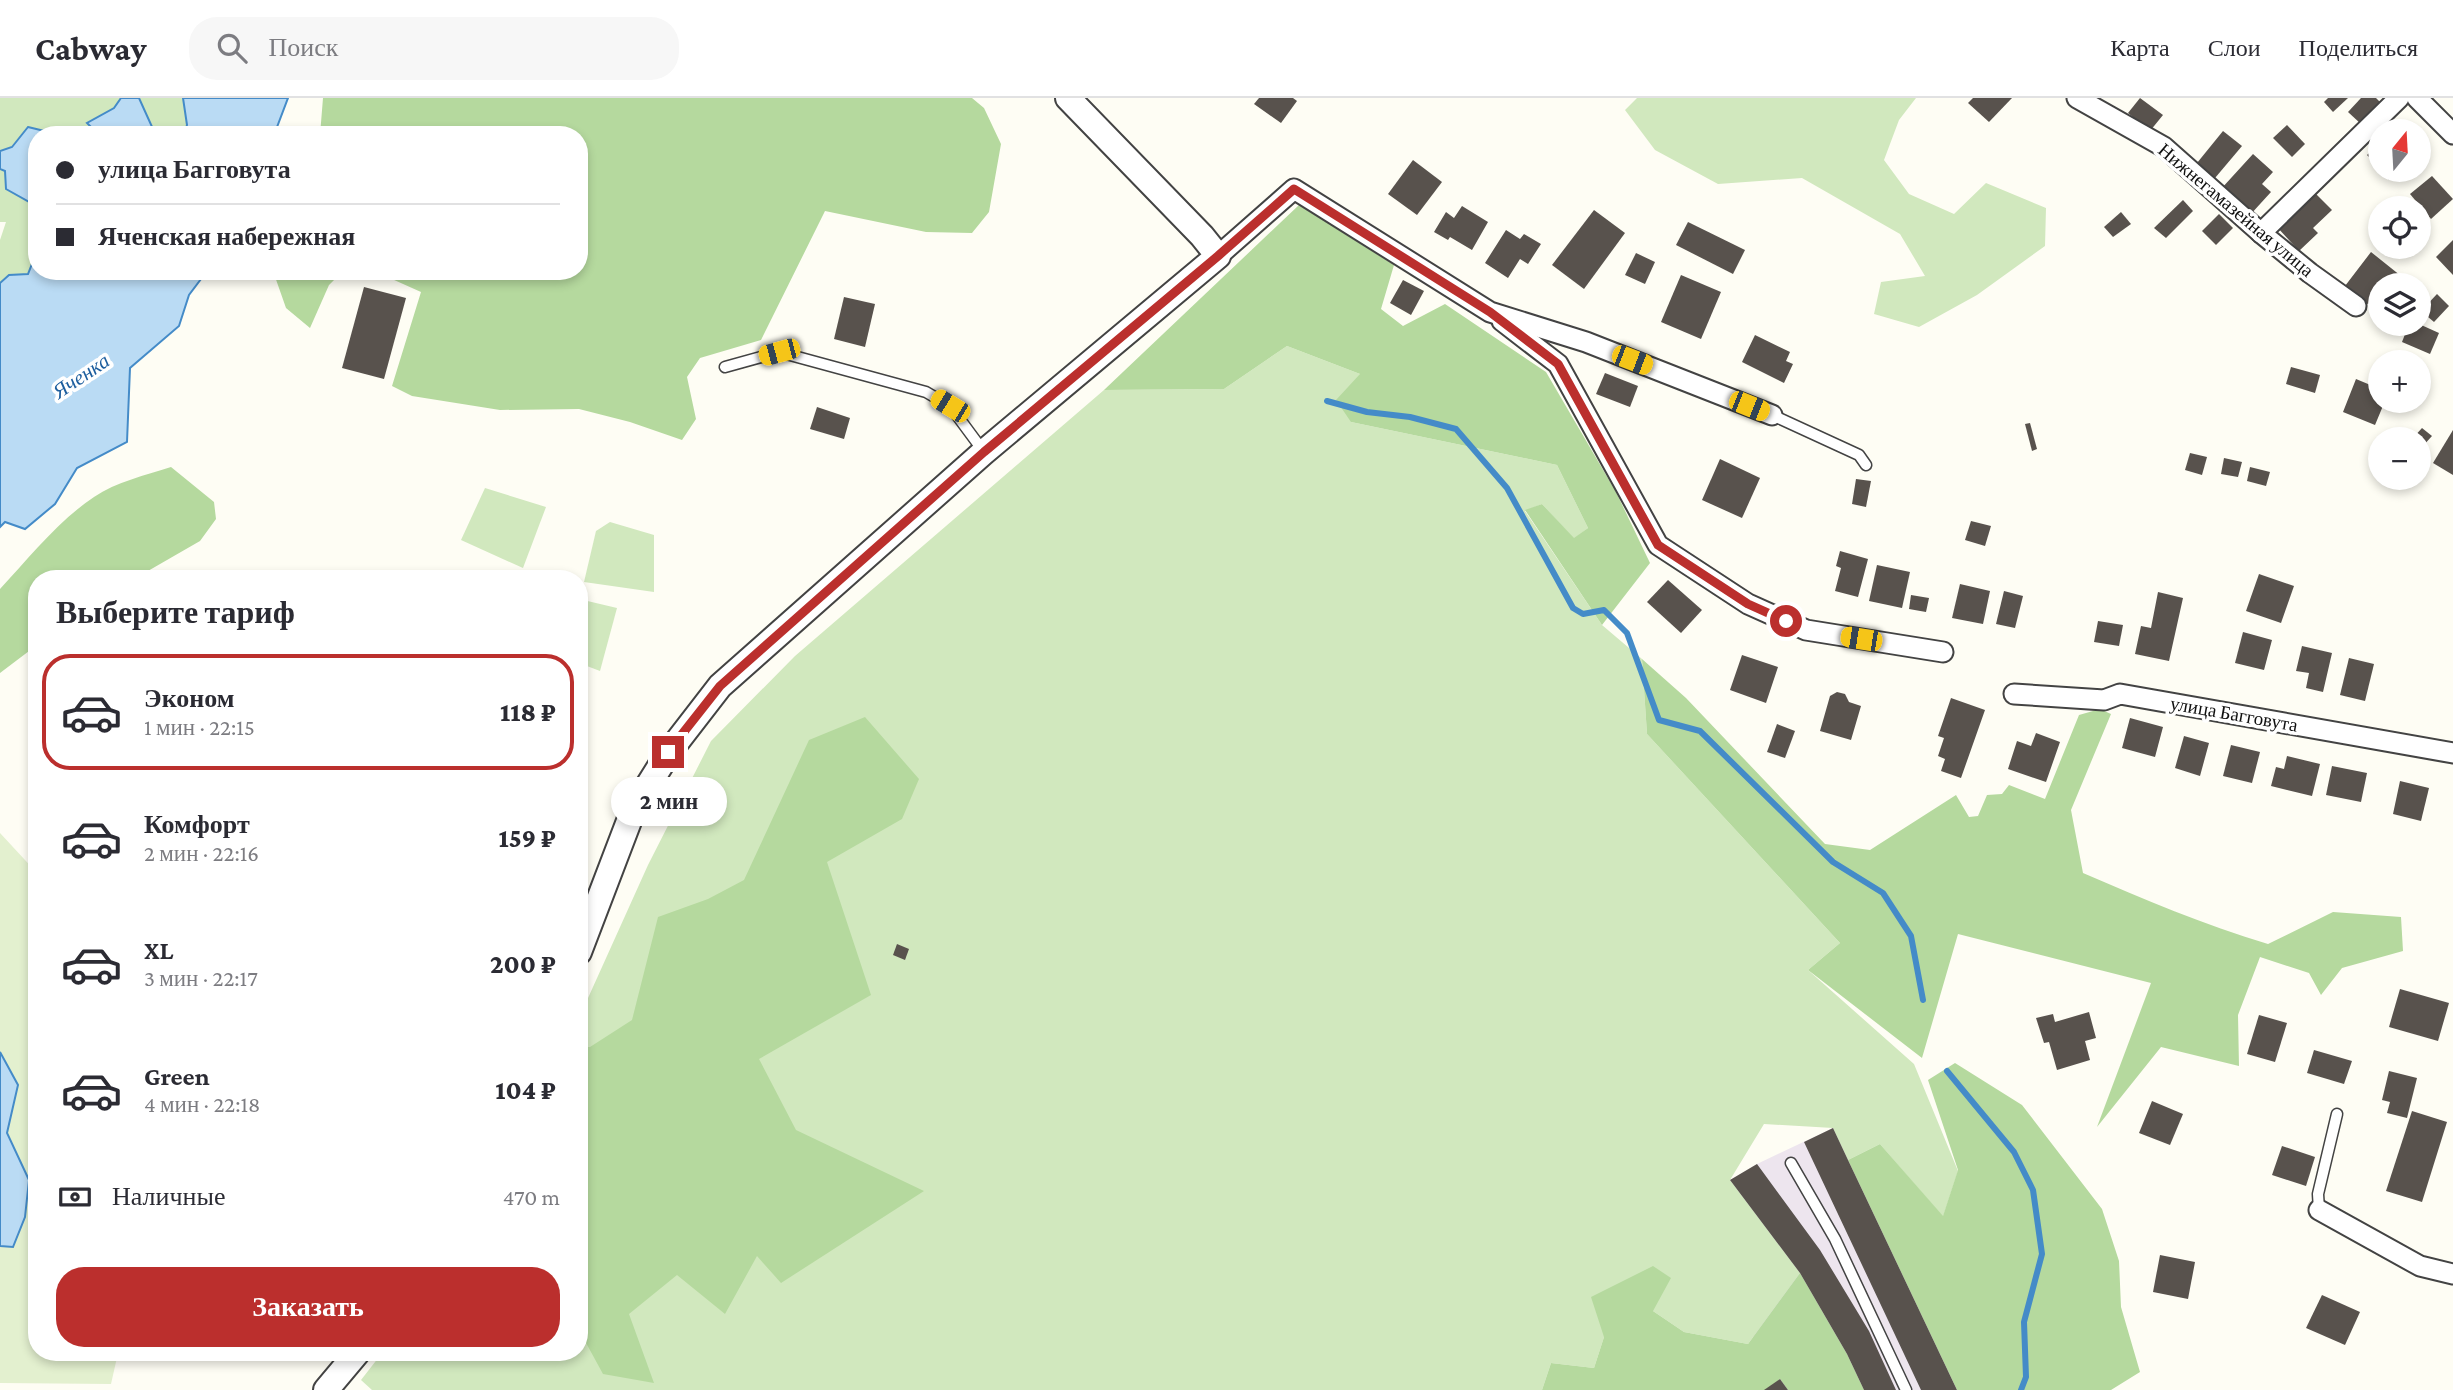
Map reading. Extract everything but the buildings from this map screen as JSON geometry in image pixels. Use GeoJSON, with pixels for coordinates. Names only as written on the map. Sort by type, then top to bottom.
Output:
{"type":"FeatureCollection","features":[{"type":"Feature","properties":{"kind":"street"},"geometry":{"type":"LineString","coordinates":[[1068,98],[1202,236],[1218,256]]}},
{"type":"Feature","properties":{"kind":"street","name":"Нижнегамазейная улица"},"geometry":{"type":"LineString","coordinates":[[2077,98],[2164,147],[2309,273],[2356,306]]}},
{"type":"Feature","properties":{"kind":"street"},"geometry":{"type":"LineString","coordinates":[[2261,233],[2399,98]]}},
{"type":"Feature","properties":{"kind":"street"},"geometry":{"type":"LineString","coordinates":[[2417,98],[2453,135]]}},
{"type":"Feature","properties":{"kind":"street"},"geometry":{"type":"LineString","coordinates":[[588,928],[634,808],[668,752],[720,686],[984,452],[1294,189],[1490,312],[1558,364],[1658,545],[1748,604],[1806,630],[1943,652]]}},
{"type":"Feature","properties":{"kind":"street"},"geometry":{"type":"LineString","coordinates":[[1490,312],[1586,342],[1772,415]]}},
{"type":"Feature","properties":{"kind":"street","name":"улица Багговута"},"geometry":{"type":"LineString","coordinates":[[2014,694],[2104,700],[2120,694],[2453,753]]}},
{"type":"Feature","properties":{"kind":"street"},"geometry":{"type":"LineString","coordinates":[[2319,1210],[2420,1266],[2453,1274]]}},
{"type":"Feature","properties":{"kind":"street"},"geometry":{"type":"LineString","coordinates":[[326,1390],[350,1361]]}},
{"type":"Feature","properties":{"kind":"lane"},"geometry":{"type":"LineString","coordinates":[[725,367],[779,352],[926,392],[950,406],[984,452]]}},
{"type":"Feature","properties":{"kind":"lane"},"geometry":{"type":"LineString","coordinates":[[1772,415],[1859,455],[1866,465]]}},
{"type":"Feature","properties":{"kind":"lane"},"geometry":{"type":"LineString","coordinates":[[2319,1210],[2318,1194],[2337,1114]]}},
{"type":"Feature","properties":{"kind":"lane"},"geometry":{"type":"LineString","coordinates":[[1791,1163],[1835,1239],[1906,1390]]}},
{"type":"Feature","properties":{"kind":"shaded area"},"geometry":{"type":"Polygon","coordinates":[[[1833,1128],[1957,1390],[1761,1390],[1730,1180],[1757,1164],[1833,1128]]]}},
{"type":"Feature","properties":{"kind":"green space"},"geometry":{"type":"Polygon","coordinates":[[[0,98],[121,98],[114,108],[88,123],[91,126],[28,126],[11,147],[0,151],[0,98]]]}},
{"type":"Feature","properties":{"kind":"green space"},"geometry":{"type":"Polygon","coordinates":[[[139,98],[183,98],[187,126],[152,126],[139,98]]]}},
{"type":"Feature","properties":{"kind":"green space"},"geometry":{"type":"Polygon","coordinates":[[[323,98],[972,98],[984,108],[1001,144],[989,212],[972,233],[926,232],[825,211],[761,340],[700,358],[687,377],[696,419],[682,440],[630,422],[579,409],[500,410],[412,396],[392,386],[421,292],[394,280],[588,280],[588,126],[321,126],[323,98]]]}},
{"type":"Feature","properties":{"kind":"green space"},"geometry":{"type":"Polygon","coordinates":[[[1637,98],[1916,98],[1899,120],[1884,160],[1909,194],[1954,214],[1986,183],[2046,208],[2045,246],[1977,295],[1919,327],[1874,314],[1881,282],[1925,276],[1900,234],[1802,178],[1718,184],[1655,150],[1625,110],[1637,98]]]}},
{"type":"Feature","properties":{"kind":"green space"},"geometry":{"type":"Polygon","coordinates":[[[0,169],[5,170],[6,189],[28,201],[28,274],[9,275],[0,283],[0,240],[6,222],[0,222],[0,169]]]}},
{"type":"Feature","properties":{"kind":"green space"},"geometry":{"type":"Polygon","coordinates":[[[1299,205],[1394,265],[1381,309],[1403,326],[1445,304],[1546,372],[1616,492],[1650,563],[1602,625],[1525,510],[1542,504],[1574,538],[1588,528],[1557,465],[1351,422],[1336,400],[1360,374],[1287,346],[1224,389],[1104,390],[1299,205]]]}},
{"type":"Feature","properties":{"kind":"green space"},"geometry":{"type":"Polygon","coordinates":[[[276,280],[334,280],[329,285],[310,328],[286,308],[276,280]]]}},
{"type":"Feature","properties":{"kind":"green space"},"geometry":{"type":"Polygon","coordinates":[[[1287,346],[1360,374],[1351,422],[1557,465],[1588,528],[1574,539],[1542,504],[1525,511],[1602,625],[1642,659],[1647,734],[1840,943],[1808,970],[1914,1064],[1958,1171],[1943,1217],[1880,1144],[1848,1160],[1833,1128],[1764,1124],[1730,1180],[1800,1273],[1748,1344],[1684,1332],[1653,1311],[1604,1337],[1594,1368],[1551,1363],[1542,1390],[372,1390],[361,1380],[376,1361],[588,1361],[588,998],[648,865],[711,741],[795,656],[1104,390],[1224,389],[1287,346]]]}},
{"type":"Feature","properties":{"kind":"green space"},"geometry":{"type":"Polygon","coordinates":[[[171,467],[214,502],[216,519],[200,541],[150,570],[28,570],[28,652],[0,673],[0,589],[56,528],[94,497],[121,483],[171,467]]]}},
{"type":"Feature","properties":{"kind":"green space"},"geometry":{"type":"Polygon","coordinates":[[[485,488],[546,507],[523,568],[461,540],[485,488]]]}},
{"type":"Feature","properties":{"kind":"green space"},"geometry":{"type":"Polygon","coordinates":[[[610,522],[654,535],[654,592],[588,583],[587,570],[596,531],[610,522]]]}},
{"type":"Feature","properties":{"kind":"green space"},"geometry":{"type":"Polygon","coordinates":[[[588,601],[617,608],[600,671],[588,666],[588,601]]]}},
{"type":"Feature","properties":{"kind":"green space"},"geometry":{"type":"Polygon","coordinates":[[[1642,659],[1686,698],[1825,844],[1870,850],[1956,795],[1969,817],[1978,816],[1987,795],[2002,794],[2009,785],[2045,799],[2079,715],[2100,709],[2111,714],[2071,810],[2083,873],[2197,920],[2268,944],[2333,912],[2401,917],[2403,951],[2342,968],[2321,995],[2309,973],[2260,957],[2238,1015],[2239,1066],[2161,1047],[2097,1127],[2151,983],[1958,934],[1922,1058],[1808,970],[1840,943],[1647,734],[1642,659]]]}},
{"type":"Feature","properties":{"kind":"green space"},"geometry":{"type":"Polygon","coordinates":[[[865,717],[919,779],[902,819],[827,862],[871,995],[759,1059],[796,1130],[924,1191],[781,1283],[757,1256],[725,1314],[677,1275],[629,1314],[654,1383],[603,1374],[588,1346],[588,1047],[632,1020],[658,917],[708,899],[744,880],[809,740],[865,717]]]}},
{"type":"Feature","properties":{"kind":"green space"},"geometry":{"type":"Polygon","coordinates":[[[0,833],[28,863],[28,1361],[116,1361],[111,1384],[0,1383],[0,833]]]}},
{"type":"Feature","properties":{"kind":"green space"},"geometry":{"type":"Polygon","coordinates":[[[1955,1063],[2022,1105],[2102,1209],[2119,1261],[2121,1307],[2140,1372],[2111,1390],[1957,1390],[1848,1160],[1880,1144],[1943,1216],[1958,1170],[1928,1080],[1955,1063]]]}},
{"type":"Feature","properties":{"kind":"green space"},"geometry":{"type":"Polygon","coordinates":[[[1653,1266],[1671,1278],[1653,1311],[1684,1332],[1748,1344],[1800,1273],[1847,1354],[1864,1390],[1788,1390],[1780,1379],[1768,1390],[1542,1390],[1551,1363],[1594,1368],[1604,1337],[1591,1297],[1653,1266]]]}},
{"type":"Feature","properties":{"kind":"water"},"geometry":{"type":"Polygon","coordinates":[[[121,98],[139,98],[152,126],[90,126],[87,123],[114,108],[121,98]]]}},
{"type":"Feature","properties":{"kind":"water"},"geometry":{"type":"Polygon","coordinates":[[[183,98],[288,98],[277,126],[187,125],[183,98]]]}},
{"type":"Feature","properties":{"kind":"water"},"geometry":{"type":"Polygon","coordinates":[[[28,127],[28,201],[6,189],[5,171],[0,169],[0,151],[12,147],[28,127]]]}},
{"type":"Feature","properties":{"kind":"water","name":"Яченка"},"geometry":{"type":"Polygon","coordinates":[[[28,274],[28,280],[200,280],[189,295],[179,326],[130,368],[127,442],[77,468],[55,504],[25,529],[5,522],[0,527],[0,283],[9,275],[28,274]]]}},
{"type":"Feature","properties":{"kind":"water"},"geometry":{"type":"Polygon","coordinates":[[[0,1052],[18,1085],[7,1133],[28,1178],[28,1189],[25,1217],[13,1247],[0,1246],[0,1052]]]}},
{"type":"Feature","properties":{"kind":"waterway"},"geometry":{"type":"LineString","coordinates":[[1327,401],[1367,412],[1410,417],[1456,429],[1507,488],[1573,608],[1583,614],[1604,610],[1627,633],[1659,720],[1700,731],[1833,862],[1883,893],[1911,936],[1923,1000]]}},
{"type":"Feature","properties":{"kind":"waterway"},"geometry":{"type":"LineString","coordinates":[[1947,1071],[2014,1152],[2033,1190],[2042,1254],[2024,1322],[2026,1377],[2021,1390]]}},
{"type":"Feature","properties":{"kind":"route"},"geometry":{"type":"LineString","coordinates":[[668,752],[720,686],[984,452],[1294,189],[1490,312],[1558,364],[1658,545],[1748,604],[1786,621]]}}]}
